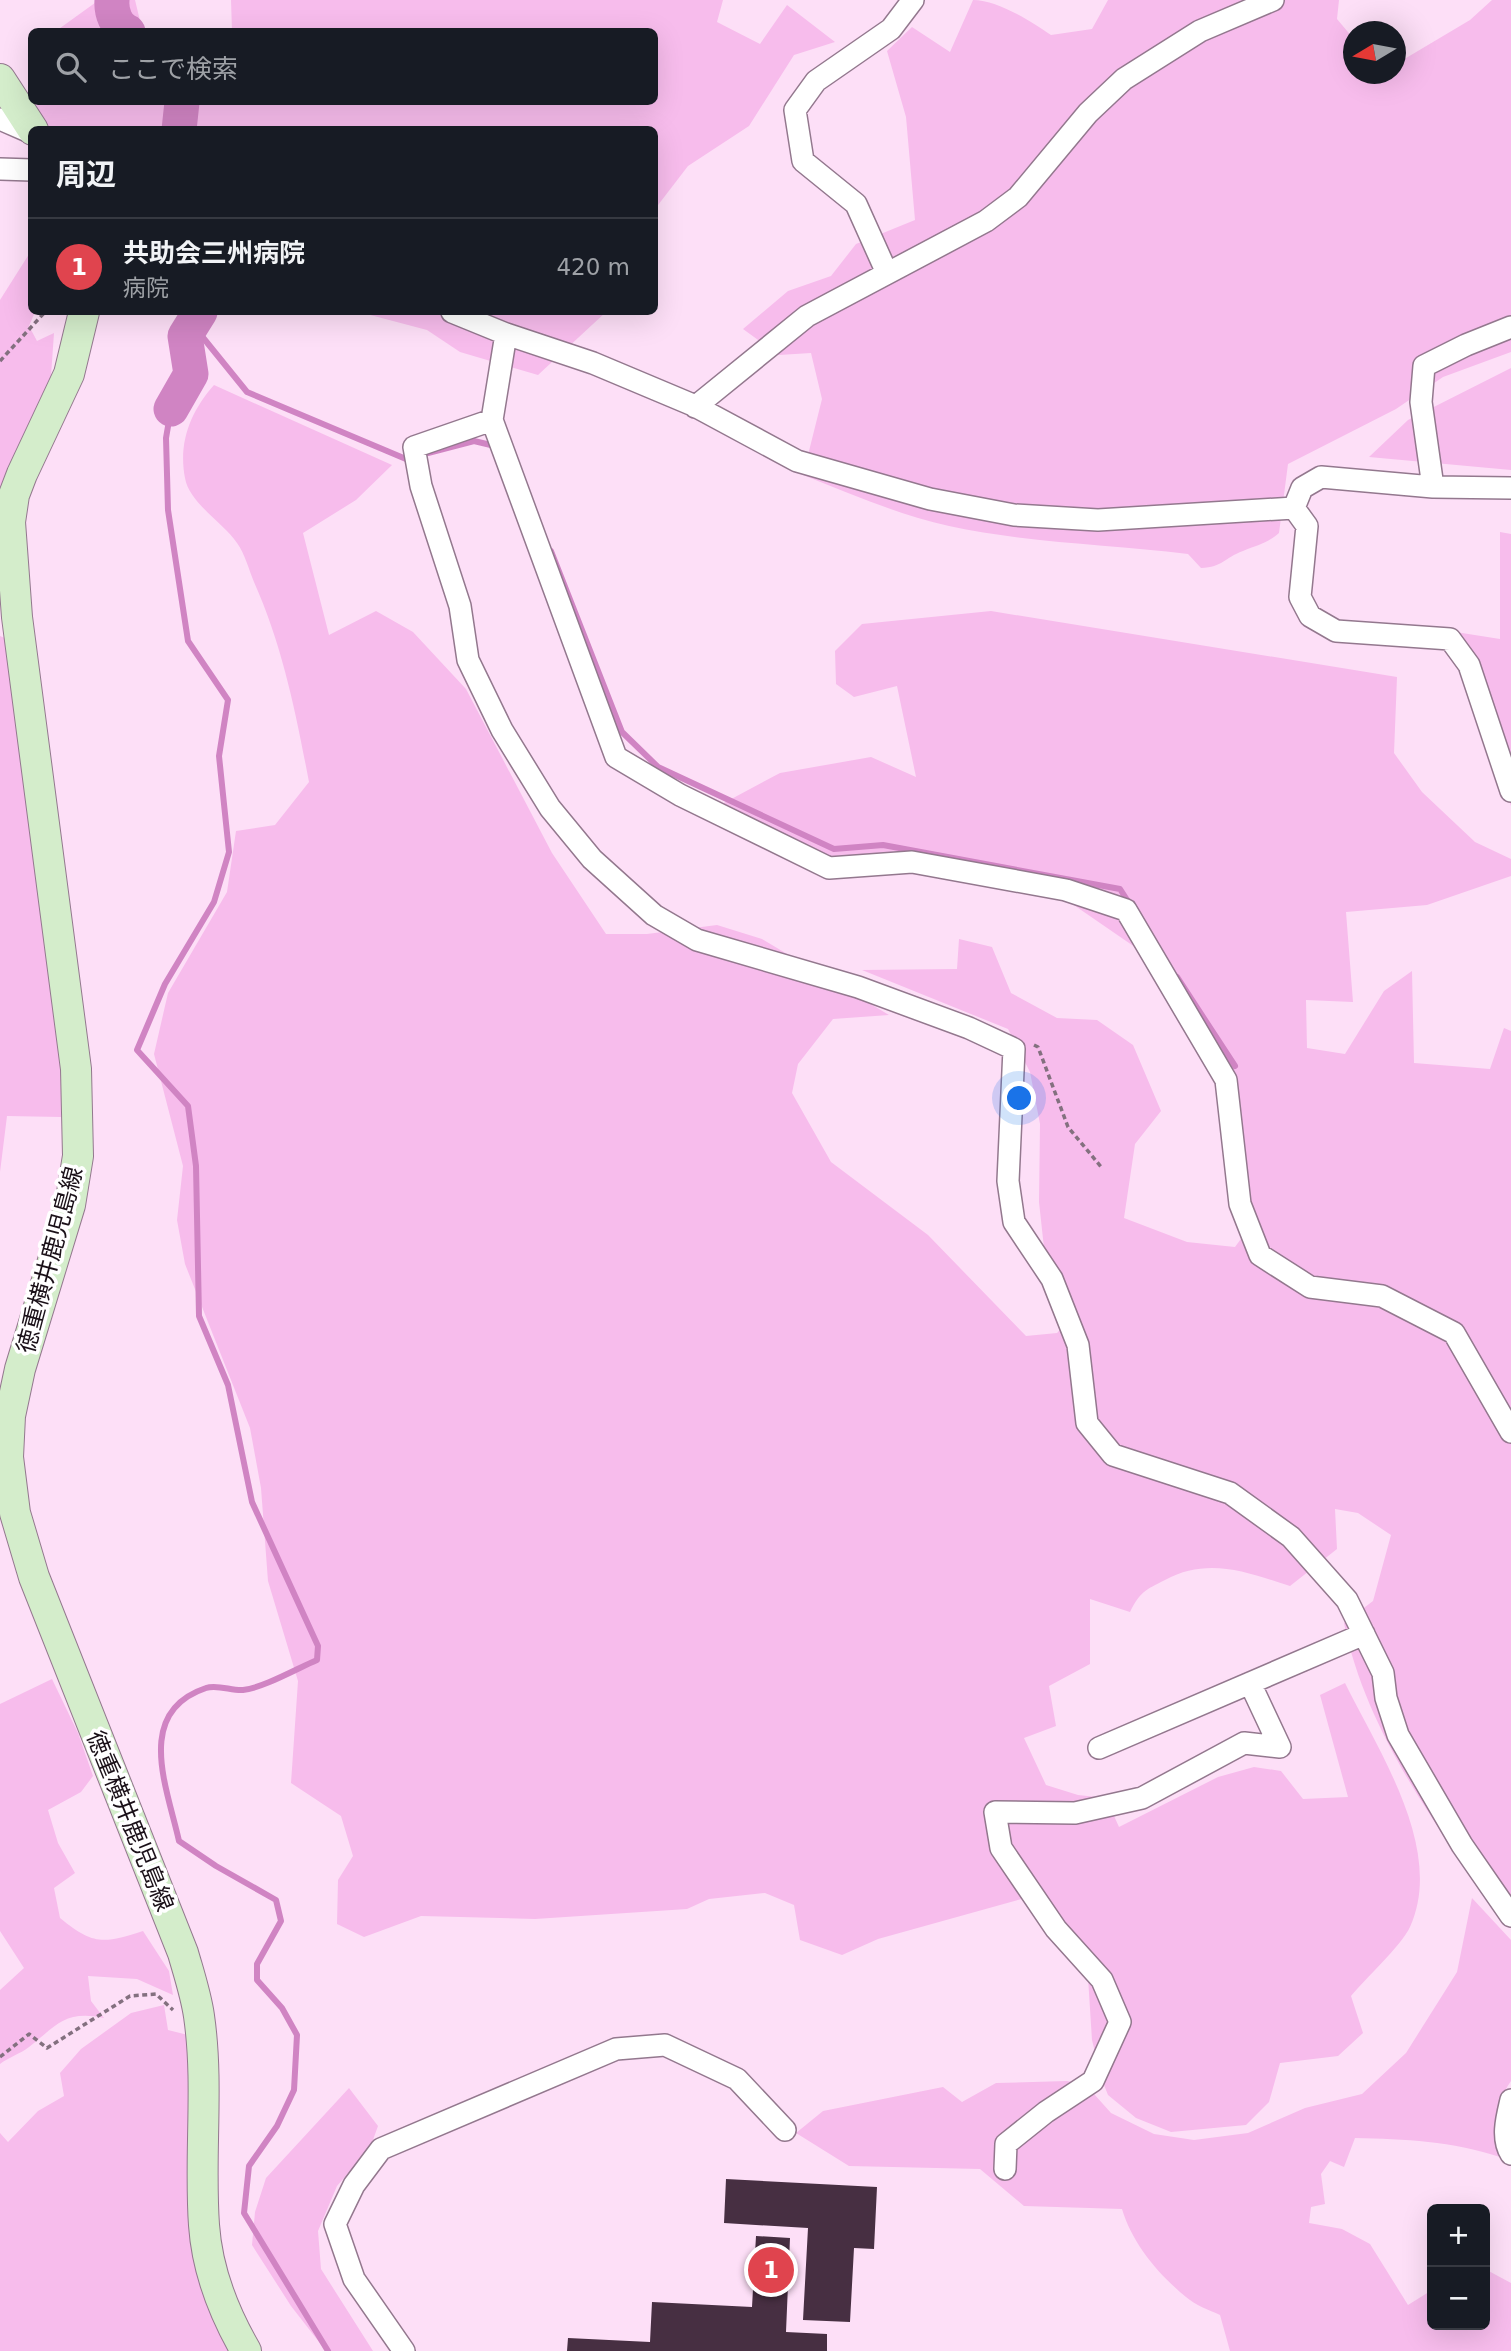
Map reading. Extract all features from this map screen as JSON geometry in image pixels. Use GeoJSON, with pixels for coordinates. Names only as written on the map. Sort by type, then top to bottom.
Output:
{"type":"FeatureCollection","features":[{"type":"Feature","properties":{"kind":"main road"},"geometry":{"type":"LineString","coordinates":[[0,79],[29,126]]}},
{"type":"Feature","properties":{"kind":"main road","name":"徳重横井鹿児島線"},"geometry":{"type":"LineString","coordinates":[[86,315],[69,374],[14,495],[10,522],[26,695],[76,1069],[78,1156],[70,1205],[20,1369],[10,1416],[10,1485],[15,1514],[34,1577],[183,1953],[199,2015],[202,2048],[204,2225],[212,2273],[231,2325],[246,2351]]}},
{"type":"Feature","properties":{"kind":"street"},"geometry":{"type":"LineString","coordinates":[[887,273],[856,204],[803,161],[795,110],[816,81],[891,29],[914,0]]}},
{"type":"Feature","properties":{"kind":"street"},"geometry":{"type":"LineString","coordinates":[[695,407],[807,316],[986,221],[1018,197],[1088,113],[1124,79],[1200,31],[1273,0]]}},
{"type":"Feature","properties":{"kind":"street"},"geometry":{"type":"LineString","coordinates":[[0,119],[28,130]]}},
{"type":"Feature","properties":{"kind":"street"},"geometry":{"type":"LineString","coordinates":[[0,169],[28,170]]}},
{"type":"Feature","properties":{"kind":"street"},"geometry":{"type":"LineString","coordinates":[[459,315],[506,334],[593,363],[695,407],[797,461],[930,499],[1014,515],[1098,520],[1294,508]]}},
{"type":"Feature","properties":{"kind":"street"},"geometry":{"type":"LineString","coordinates":[[1433,487],[1422,412],[1424,366],[1511,327]]}},
{"type":"Feature","properties":{"kind":"street"},"geometry":{"type":"LineString","coordinates":[[506,334],[492,420],[617,757],[680,795],[829,867],[912,862],[1066,891],[1126,910],[1226,1080],[1240,1204],[1260,1255],[1310,1287],[1382,1296],[1454,1333],[1511,1432]]}},
{"type":"Feature","properties":{"kind":"street"},"geometry":{"type":"LineString","coordinates":[[492,420],[414,447],[421,486],[460,606],[468,660],[502,730],[550,808],[592,859],[644,905],[697,940],[858,986],[969,1028],[1014,1049],[1008,1181],[1014,1222],[1052,1279],[1078,1345],[1087,1423],[1113,1455],[1230,1493],[1291,1537],[1347,1600],[1383,1673],[1386,1698],[1398,1735],[1462,1845],[1511,1916]]}},
{"type":"Feature","properties":{"kind":"street"},"geometry":{"type":"LineString","coordinates":[[1294,508],[1303,488],[1321,477],[1433,487],[1511,488]]}},
{"type":"Feature","properties":{"kind":"street"},"geometry":{"type":"LineString","coordinates":[[1294,508],[1307,526],[1300,597],[1310,616],[1336,631],[1450,639],[1469,665],[1511,791]]}},
{"type":"Feature","properties":{"kind":"street"},"geometry":{"type":"LineString","coordinates":[[1099,1748],[1364,1634]]}},
{"type":"Feature","properties":{"kind":"street"},"geometry":{"type":"LineString","coordinates":[[1005,2169],[1006,2144],[1046,2112],[1093,2081],[1120,2022],[1102,1980],[1056,1929],[1001,1848],[995,1812],[1075,1813],[1142,1798],[1244,1743],[1280,1746],[1250,1683]]}},
{"type":"Feature","properties":{"kind":"street"},"geometry":{"type":"LineString","coordinates":[[404,2351],[354,2279],[335,2224],[354,2185],[381,2149],[616,2049],[665,2045],[737,2079],[785,2130]]}},
{"type":"Feature","properties":{"kind":"street"},"geometry":{"type":"LineString","coordinates":[[1511,2100],[1506,2122],[1507,2147],[1511,2154]]}},
{"type":"Feature","properties":{"kind":"path"},"geometry":{"type":"LineString","coordinates":[[0,361],[41,315]]}},
{"type":"Feature","properties":{"kind":"path"},"geometry":{"type":"LineString","coordinates":[[1029,1042],[1038,1047],[1068,1127],[1102,1168]]}},
{"type":"Feature","properties":{"kind":"path"},"geometry":{"type":"LineString","coordinates":[[0,2057],[29,2034],[47,2048],[130,1996],[156,1994],[174,2011]]}},
{"type":"Feature","properties":{"kind":"shaded area"},"geometry":{"type":"Polygon","coordinates":[[[99,0],[135,0],[142,28],[60,28],[99,0]]]}},
{"type":"Feature","properties":{"kind":"shaded area"},"geometry":{"type":"Polygon","coordinates":[[[231,0],[723,0],[717,22],[760,44],[787,5],[835,42],[794,55],[749,126],[688,166],[658,205],[658,126],[46,126],[35,113],[36,105],[658,105],[658,28],[232,28],[231,0]]]}},
{"type":"Feature","properties":{"kind":"shaded area"},"geometry":{"type":"Polygon","coordinates":[[[973,0],[1003,7],[1051,35],[1092,29],[1108,0],[1339,0],[1337,19],[1343,26],[1343,84],[1406,84],[1406,58],[1470,20],[1492,0],[1511,0],[1511,352],[1443,377],[1396,409],[1288,464],[1279,533],[1266,542],[1208,567],[1201,568],[1188,554],[1038,540],[949,526],[893,510],[803,475],[822,399],[811,353],[779,355],[743,329],[788,291],[831,276],[856,244],[915,220],[906,117],[887,51],[912,27],[950,52],[973,0]]]}},
{"type":"Feature","properties":{"kind":"shaded area"},"geometry":{"type":"Polygon","coordinates":[[[28,256],[28,315],[34,315],[29,326],[37,341],[54,333],[51,376],[30,421],[2,507],[0,526],[0,300],[28,256]]]}},
{"type":"Feature","properties":{"kind":"shaded area"},"geometry":{"type":"Polygon","coordinates":[[[370,315],[603,315],[538,375],[460,352],[427,330],[370,315]]]}},
{"type":"Feature","properties":{"kind":"shaded area"},"geometry":{"type":"Polygon","coordinates":[[[1511,368],[1511,470],[1369,457],[1408,420],[1511,368]]]}},
{"type":"Feature","properties":{"kind":"shaded area"},"geometry":{"type":"Polygon","coordinates":[[[214,385],[392,465],[356,500],[303,533],[329,635],[376,611],[413,632],[466,689],[552,853],[606,934],[647,934],[717,925],[762,939],[889,1015],[833,1019],[798,1064],[792,1093],[831,1162],[928,1235],[1026,1336],[1057,1333],[1077,1312],[1044,1248],[1039,1202],[1040,1124],[1030,1072],[1008,1029],[862,970],[957,969],[959,939],[992,947],[1011,993],[1057,1018],[1097,1020],[1133,1045],[1161,1111],[1135,1144],[1124,1218],[1187,1242],[1235,1247],[1251,1225],[1241,1175],[1195,1012],[1145,954],[1068,901],[951,873],[870,870],[779,847],[722,804],[780,773],[871,757],[916,777],[897,686],[854,697],[836,684],[835,651],[862,624],[991,611],[1397,677],[1394,753],[1422,792],[1475,842],[1511,859],[1511,876],[1427,905],[1346,912],[1353,1002],[1306,1000],[1307,1048],[1345,1054],[1384,991],[1412,971],[1414,1063],[1490,1069],[1504,1028],[1511,1031],[1511,1925],[1497,1913],[1406,1776],[1386,1739],[1354,1663],[1344,1623],[1373,1601],[1391,1535],[1358,1513],[1335,1509],[1337,1549],[1290,1586],[1227,1569],[1196,1569],[1152,1586],[1140,1596],[1130,1612],[1090,1599],[1090,1664],[1049,1686],[1056,1726],[1024,1738],[1046,1785],[1078,1795],[1106,1798],[1119,1827],[1218,1777],[1254,1767],[1281,1771],[1303,1799],[1348,1797],[1320,1695],[1345,1683],[1390,1770],[1403,1802],[1414,1834],[1419,1866],[1419,1897],[1405,1935],[1351,1996],[1363,2033],[1338,2056],[1280,2063],[1269,2102],[1246,2125],[1171,2132],[1136,2118],[1108,2095],[1092,2040],[1086,1946],[1032,1896],[878,1939],[842,1955],[800,1940],[794,1905],[765,1893],[709,1899],[687,1909],[535,1919],[421,1916],[364,1937],[337,1924],[338,1880],[353,1856],[341,1816],[291,1783],[298,1681],[268,1581],[261,1488],[250,1428],[185,1264],[177,1220],[183,1166],[154,1054],[168,993],[227,892],[236,831],[275,825],[309,782],[281,656],[245,557],[231,536],[193,496],[185,478],[183,452],[188,428],[199,405],[214,385]]]}},
{"type":"Feature","properties":{"kind":"shaded area"},"geometry":{"type":"Polygon","coordinates":[[[1500,532],[1511,534],[1511,806],[1459,661],[1424,627],[1500,639],[1500,532]]]}},
{"type":"Feature","properties":{"kind":"shaded area"},"geometry":{"type":"Polygon","coordinates":[[[0,636],[9,640],[35,869],[43,900],[63,1073],[61,1117],[7,1116],[0,1172],[0,636]]]}},
{"type":"Feature","properties":{"kind":"shaded area"},"geometry":{"type":"Polygon","coordinates":[[[52,1679],[78,1733],[93,1776],[81,1792],[48,1810],[58,1843],[75,1873],[54,1888],[60,1918],[81,1933],[99,1940],[143,1931],[169,1971],[173,1995],[137,1979],[88,1976],[91,2001],[104,2018],[80,2016],[62,2021],[26,2049],[0,2064],[0,1990],[24,1968],[0,1931],[0,1704],[52,1679]]]}},
{"type":"Feature","properties":{"kind":"shaded area"},"geometry":{"type":"Polygon","coordinates":[[[1472,1898],[1511,1940],[1511,2081],[1500,2108],[1500,2157],[1446,2144],[1355,2138],[1344,2167],[1330,2161],[1321,2174],[1325,2204],[1311,2207],[1309,2223],[1342,2229],[1370,2244],[1408,2305],[1427,2293],[1427,2330],[1490,2330],[1490,2272],[1511,2283],[1511,2351],[1230,2351],[1220,2315],[1190,2300],[1166,2278],[1139,2246],[1122,2209],[1024,2206],[980,2169],[849,2166],[796,2133],[823,2111],[943,2087],[962,2102],[996,2083],[1067,2081],[1086,2085],[1111,2113],[1154,2134],[1194,2140],[1248,2133],[1305,2108],[1362,2094],[1406,2053],[1457,1972],[1472,1898]]]}},
{"type":"Feature","properties":{"kind":"shaded area"},"geometry":{"type":"Polygon","coordinates":[[[164,2005],[168,2030],[188,2035],[234,2351],[0,2351],[0,2133],[8,2142],[38,2111],[64,2096],[60,2073],[81,2049],[131,2013],[164,2005]]]}},
{"type":"Feature","properties":{"kind":"shaded area"},"geometry":{"type":"Polygon","coordinates":[[[349,2088],[378,2126],[370,2148],[337,2186],[318,2231],[321,2269],[373,2351],[326,2351],[291,2306],[252,2245],[255,2212],[266,2178],[349,2088]]]}},
{"type":"Feature","properties":{"kind":"building"},"geometry":{"type":"Polygon","coordinates":[[[726,2179],[877,2187],[874,2249],[854,2248],[850,2322],[803,2320],[808,2228],[724,2223],[726,2179]]]}},
{"type":"Feature","properties":{"kind":"building"},"geometry":{"type":"Polygon","coordinates":[[[756,2236],[790,2238],[786,2332],[827,2334],[827,2351],[567,2351],[568,2338],[650,2342],[652,2302],[752,2307],[756,2236]]]}},
{"type":"Feature","properties":{"kind":"waterway"},"geometry":{"type":"LineString","coordinates":[[112,0],[115,19],[122,28]]}},
{"type":"Feature","properties":{"kind":"waterway"},"geometry":{"type":"LineString","coordinates":[[179,126],[182,105]]}},
{"type":"Feature","properties":{"kind":"waterway"},"geometry":{"type":"LineString","coordinates":[[171,409],[191,374],[185,336],[198,315]]}},
{"type":"Feature","properties":{"kind":"waterway"},"geometry":{"type":"LineString","coordinates":[[192,324],[247,392],[406,459],[410,457]]}},
{"type":"Feature","properties":{"kind":"waterway"},"geometry":{"type":"LineString","coordinates":[[171,409],[166,438],[168,510],[188,641],[228,700],[219,756],[229,852],[214,902],[165,984],[137,1050],[188,1106],[196,1166],[199,1316],[228,1385],[252,1502],[318,1646],[317,1660],[270,1682],[243,1690],[210,1687],[184,1699],[170,1714],[163,1733],[161,1753],[163,1775],[179,1841],[216,1866],[276,1900],[281,1921],[257,1964],[257,1980],[282,2008],[297,2035],[294,2090],[277,2126],[249,2166],[244,2213],[328,2351]]}},
{"type":"Feature","properties":{"kind":"waterway"},"geometry":{"type":"LineString","coordinates":[[428,453],[474,441],[495,446]]}},
{"type":"Feature","properties":{"kind":"waterway"},"geometry":{"type":"LineString","coordinates":[[551,551],[622,732],[658,767],[834,849],[883,845],[1120,889],[1129,903]]}},
{"type":"Feature","properties":{"kind":"waterway"},"geometry":{"type":"LineString","coordinates":[[1177,977],[1235,1066]]}},
{"type":"Feature","properties":{"kind":"place","name":"共助会三州病院"},"geometry":{"type":"Point","coordinates":[771,2270]}}]}
